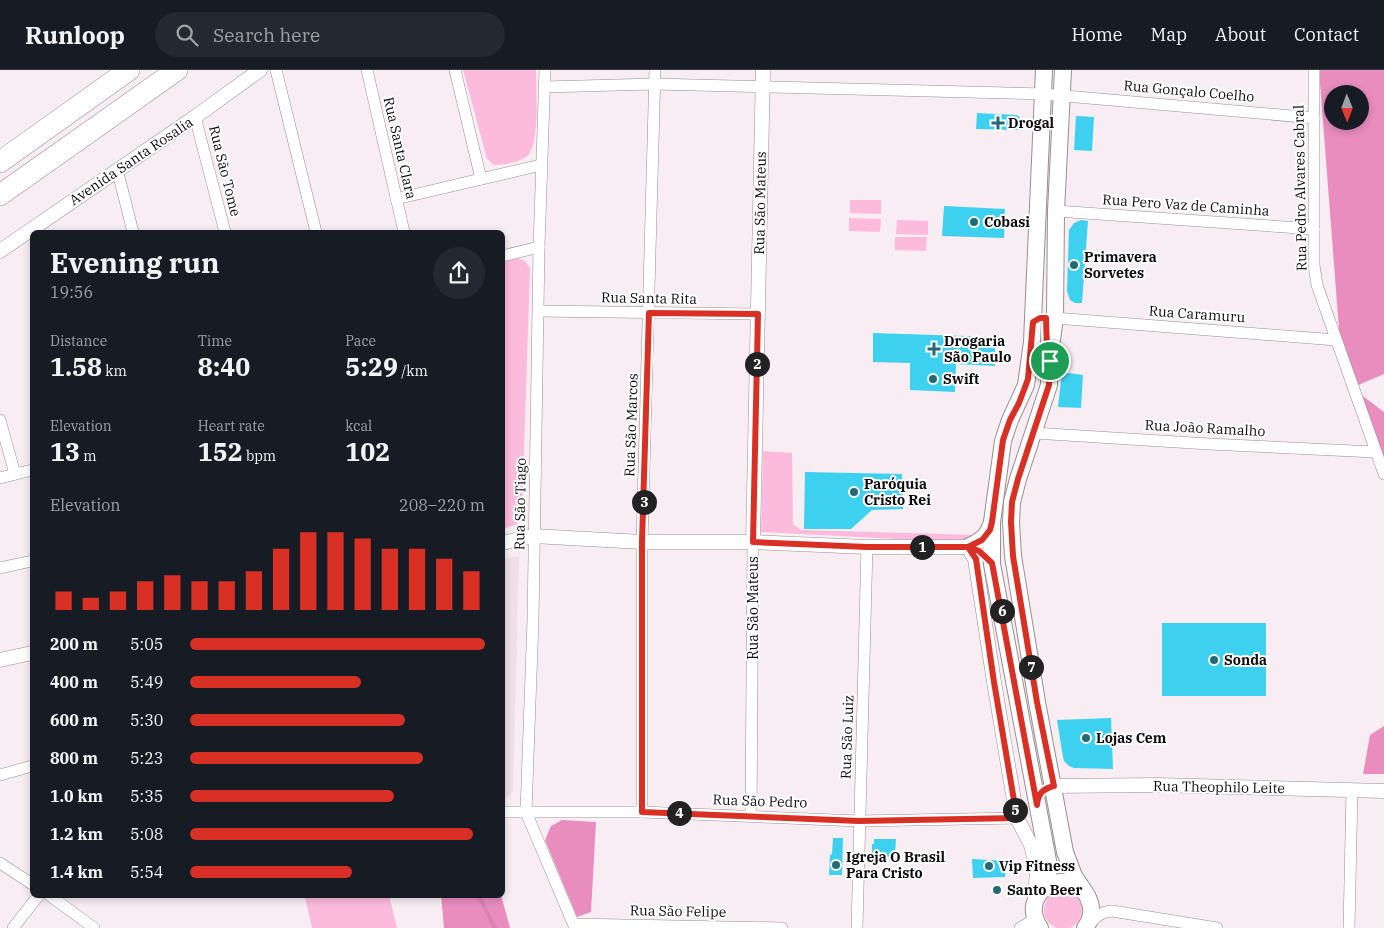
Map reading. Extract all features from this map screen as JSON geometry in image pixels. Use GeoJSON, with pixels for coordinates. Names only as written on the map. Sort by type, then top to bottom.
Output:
{"type":"FeatureCollection","features":[{"type":"Feature","properties":{"kind":"highway"},"geometry":{"type":"LineString","coordinates":[[0,162],[129,70]]}},
{"type":"Feature","properties":{"kind":"highway"},"geometry":{"type":"LineString","coordinates":[[0,194],[177,70]]}},
{"type":"Feature","properties":{"kind":"main road"},"geometry":{"type":"LineString","coordinates":[[1034,432],[1022,427],[1019,420],[1026,385],[1033,322],[1044,70]]}},
{"type":"Feature","properties":{"kind":"main road"},"geometry":{"type":"LineString","coordinates":[[1063,70],[1056,211],[1055,318],[1049,385],[1018,479],[1012,502],[1011,522],[1014,565],[1065,852],[1074,876],[1092,907],[1087,927]]}},
{"type":"Feature","properties":{"kind":"main road"},"geometry":{"type":"LineString","coordinates":[[1033,322],[1040,318],[1046,318],[1047,350],[1050,361]]}},
{"type":"Feature","properties":{"kind":"main road"},"geometry":{"type":"LineString","coordinates":[[968,547],[982,540],[990,530],[1003,440],[1026,385]]}},
{"type":"Feature","properties":{"kind":"main road"},"geometry":{"type":"LineString","coordinates":[[992,522],[992,563],[1050,870],[1037,911]]}},
{"type":"Feature","properties":{"kind":"main road"},"geometry":{"type":"LineString","coordinates":[[968,547],[979,551],[992,563]]}},
{"type":"Feature","properties":{"kind":"main road"},"geometry":{"type":"LineString","coordinates":[[1037,805],[1039,794],[1045,789],[1054,786]]}},
{"type":"Feature","properties":{"kind":"main road"},"geometry":{"type":"LineString","coordinates":[[1037,911],[1053,884],[1060,882],[1072,883],[1084,891]]}},
{"type":"Feature","properties":{"kind":"street","name":"Avenida Santa Rosalia"},"geometry":{"type":"LineString","coordinates":[[46,227],[117,170],[260,70]]}},
{"type":"Feature","properties":{"kind":"street"},"geometry":{"type":"LineString","coordinates":[[276,70],[316,230]]}},
{"type":"Feature","properties":{"kind":"street","name":"Rua Santa Clara"},"geometry":{"type":"LineString","coordinates":[[367,70],[404,230]]}},
{"type":"Feature","properties":{"kind":"street"},"geometry":{"type":"LineString","coordinates":[[455,70],[481,179]]}},
{"type":"Feature","properties":{"kind":"street","name":"Rua São Tiago"},"geometry":{"type":"LineString","coordinates":[[545,70],[539,247],[533,620],[526,812],[575,926]]}},
{"type":"Feature","properties":{"kind":"street","name":"Rua São Marcos"},"geometry":{"type":"LineString","coordinates":[[642,812],[642,542],[655,70]]}},
{"type":"Feature","properties":{"kind":"street","name":"Rua São Mateus"},"geometry":{"type":"LineString","coordinates":[[751,816],[753,542],[762,70]]}},
{"type":"Feature","properties":{"kind":"street","name":"Rua Pedro Alvares Cabral"},"geometry":{"type":"LineString","coordinates":[[1314,70],[1314,265],[1317,285],[1384,474]]}},
{"type":"Feature","properties":{"kind":"street","name":"Rua Gonçalo Coelho"},"geometry":{"type":"LineString","coordinates":[[545,87],[654,84],[1043,94],[1314,118]]}},
{"type":"Feature","properties":{"kind":"street","name":"Rua São Tome"},"geometry":{"type":"LineString","coordinates":[[195,117],[224,230]]}},
{"type":"Feature","properties":{"kind":"street"},"geometry":{"type":"LineString","coordinates":[[396,199],[541,164]]}},
{"type":"Feature","properties":{"kind":"street"},"geometry":{"type":"LineString","coordinates":[[117,170],[132,230]]}},
{"type":"Feature","properties":{"kind":"street","name":"Rua Pero Vaz de Caminha"},"geometry":{"type":"LineString","coordinates":[[1056,211],[1314,229]]}},
{"type":"Feature","properties":{"kind":"street","name":"Avenida Santa Rosalia"},"geometry":{"type":"LineString","coordinates":[[0,251],[30,235]]}},
{"type":"Feature","properties":{"kind":"street"},"geometry":{"type":"LineString","coordinates":[[505,255],[539,247]]}},
{"type":"Feature","properties":{"kind":"street","name":"Rua Santa Rita"},"geometry":{"type":"LineString","coordinates":[[539,310],[758,314]]}},
{"type":"Feature","properties":{"kind":"street","name":"Rua Caramuru"},"geometry":{"type":"LineString","coordinates":[[1055,318],[1336,340]]}},
{"type":"Feature","properties":{"kind":"street"},"geometry":{"type":"LineString","coordinates":[[0,420],[15,474]]}},
{"type":"Feature","properties":{"kind":"street","name":"Rua João Ramalho"},"geometry":{"type":"LineString","coordinates":[[1034,432],[1210,444],[1375,452]]}},
{"type":"Feature","properties":{"kind":"street"},"geometry":{"type":"LineString","coordinates":[[0,478],[30,470]]}},
{"type":"Feature","properties":{"kind":"street"},"geometry":{"type":"LineString","coordinates":[[505,542],[534,536],[642,542],[753,542],[867,547],[968,547],[976,559],[1017,818],[1031,844],[1037,869],[1037,911],[1030,922],[1020,928]]}},
{"type":"Feature","properties":{"kind":"street","name":"Rua São Luiz"},"geometry":{"type":"LineString","coordinates":[[857,928],[867,547]]}},
{"type":"Feature","properties":{"kind":"street"},"geometry":{"type":"LineString","coordinates":[[0,568],[30,561]]}},
{"type":"Feature","properties":{"kind":"street"},"geometry":{"type":"LineString","coordinates":[[0,660],[30,654]]}},
{"type":"Feature","properties":{"kind":"street"},"geometry":{"type":"LineString","coordinates":[[0,775],[30,767]]}},
{"type":"Feature","properties":{"kind":"street","name":"Rua Theophilo Leite"},"geometry":{"type":"LineString","coordinates":[[1054,786],[1158,786],[1384,791]]}},
{"type":"Feature","properties":{"kind":"street"},"geometry":{"type":"LineString","coordinates":[[1350,928],[1352,790]]}},
{"type":"Feature","properties":{"kind":"street","name":"Rua São Pedro"},"geometry":{"type":"LineString","coordinates":[[505,812],[642,812],[859,821],[1017,818]]}},
{"type":"Feature","properties":{"kind":"street"},"geometry":{"type":"LineString","coordinates":[[0,863],[30,883]]}},
{"type":"Feature","properties":{"kind":"street"},"geometry":{"type":"LineString","coordinates":[[13,928],[37,898]]}},
{"type":"Feature","properties":{"kind":"street"},"geometry":{"type":"LineString","coordinates":[[53,898],[94,928]]}},
{"type":"Feature","properties":{"kind":"street"},"geometry":{"type":"LineString","coordinates":[[1087,927],[1098,915],[1112,911],[1212,928]]}},
{"type":"Feature","properties":{"kind":"street","name":"Rua São Felipe"},"geometry":{"type":"LineString","coordinates":[[575,926],[782,928]]}},
{"type":"Feature","properties":{"kind":"shaded area"},"geometry":{"type":"Polygon","coordinates":[[[463,70],[536,70],[536,128],[532,149],[526,157],[515,162],[499,165],[494,165],[487,159],[463,70]]]}},
{"type":"Feature","properties":{"kind":"shaded area"},"geometry":{"type":"Polygon","coordinates":[[[1319,70],[1384,70],[1384,374],[1356,386],[1340,342],[1319,70]]]}},
{"type":"Feature","properties":{"kind":"shaded area"},"geometry":{"type":"Polygon","coordinates":[[[850,200],[881,200],[881,214],[850,213],[850,200]]]}},
{"type":"Feature","properties":{"kind":"shaded area"},"geometry":{"type":"Polygon","coordinates":[[[849,218],[881,219],[880,232],[849,231],[849,218]]]}},
{"type":"Feature","properties":{"kind":"shaded area"},"geometry":{"type":"Polygon","coordinates":[[[897,220],[928,221],[928,235],[896,234],[897,220]]]}},
{"type":"Feature","properties":{"kind":"shaded area"},"geometry":{"type":"Polygon","coordinates":[[[895,237],[927,237],[926,251],[895,250],[895,237]]]}},
{"type":"Feature","properties":{"kind":"shaded area"},"geometry":{"type":"Polygon","coordinates":[[[518,258],[525,261],[530,268],[522,513],[517,524],[505,528],[505,261],[518,258]]]}},
{"type":"Feature","properties":{"kind":"shaded area"},"geometry":{"type":"Polygon","coordinates":[[[1360,394],[1384,412],[1384,457],[1378,452],[1360,394]]]}},
{"type":"Feature","properties":{"kind":"shaded area"},"geometry":{"type":"Polygon","coordinates":[[[763,451],[792,453],[793,524],[801,530],[978,535],[975,543],[761,532],[763,451]]]}},
{"type":"Feature","properties":{"kind":"shaded area"},"geometry":{"type":"Polygon","coordinates":[[[519,556],[513,791],[508,797],[505,797],[505,559],[519,556]]]}},
{"type":"Feature","properties":{"kind":"shaded area"},"geometry":{"type":"Polygon","coordinates":[[[1384,726],[1384,774],[1363,774],[1370,735],[1384,726]]]}},
{"type":"Feature","properties":{"kind":"shaded area"},"geometry":{"type":"Polygon","coordinates":[[[562,820],[596,822],[591,912],[577,917],[545,840],[551,826],[562,820]]]}},
{"type":"Feature","properties":{"kind":"shaded area"},"geometry":{"type":"Polygon","coordinates":[[[1063,891],[1076,897],[1082,910],[1076,923],[1063,929],[1050,923],[1044,910],[1050,897],[1063,891]]]}},
{"type":"Feature","properties":{"kind":"shaded area"},"geometry":{"type":"Polygon","coordinates":[[[305,898],[390,898],[397,928],[312,928],[305,898]]]}},
{"type":"Feature","properties":{"kind":"shaded area"},"geometry":{"type":"Polygon","coordinates":[[[441,898],[502,898],[510,928],[444,928],[441,898]]]}},
{"type":"Feature","properties":{"kind":"building","name":"Drogal"},"geometry":{"type":"Polygon","coordinates":[[[977,113],[1017,115],[1020,118],[1020,130],[976,129],[977,113]]]}},
{"type":"Feature","properties":{"kind":"building"},"geometry":{"type":"Polygon","coordinates":[[[1076,116],[1094,117],[1092,151],[1074,150],[1076,116]]]}},
{"type":"Feature","properties":{"kind":"building","name":"Cobasi"},"geometry":{"type":"Polygon","coordinates":[[[944,206],[1005,209],[1004,238],[942,236],[944,206]]]}},
{"type":"Feature","properties":{"kind":"building"},"geometry":{"type":"Polygon","coordinates":[[[1081,220],[1088,221],[1082,303],[1075,303],[1070,300],[1067,291],[1069,230],[1074,223],[1081,220]]]}},
{"type":"Feature","properties":{"kind":"building","name":"Drogaria São Paulo"},"geometry":{"type":"Polygon","coordinates":[[[873,333],[995,337],[995,366],[956,364],[955,392],[910,390],[910,363],[873,362],[873,333]]]}},
{"type":"Feature","properties":{"kind":"building"},"geometry":{"type":"Polygon","coordinates":[[[1062,372],[1083,375],[1081,408],[1058,407],[1062,372]]]}},
{"type":"Feature","properties":{"kind":"building","name":"Paróquia Cristo Rei"},"geometry":{"type":"Polygon","coordinates":[[[805,472],[902,474],[903,509],[872,510],[851,529],[804,529],[805,472]]]}},
{"type":"Feature","properties":{"kind":"building","name":"Sonda"},"geometry":{"type":"Polygon","coordinates":[[[1162,623],[1266,623],[1266,696],[1162,696],[1162,623]]]}},
{"type":"Feature","properties":{"kind":"building","name":"Lojas Cem"},"geometry":{"type":"Polygon","coordinates":[[[1111,718],[1113,769],[1074,768],[1069,766],[1064,761],[1057,720],[1111,718]]]}},
{"type":"Feature","properties":{"kind":"building","name":"Igreja O Brasil Para Cristo"},"geometry":{"type":"Polygon","coordinates":[[[833,838],[843,838],[842,875],[829,875],[833,838]]]}},
{"type":"Feature","properties":{"kind":"building"},"geometry":{"type":"Polygon","coordinates":[[[874,839],[896,839],[895,857],[872,857],[874,839]]]}},
{"type":"Feature","properties":{"kind":"building","name":"Vip Fitness"},"geometry":{"type":"Polygon","coordinates":[[[972,859],[1006,861],[1005,877],[973,878],[972,859]]]}},
{"type":"Feature","properties":{"kind":"waterway"},"geometry":{"type":"LineString","coordinates":[[480,898],[495,928]]}},
{"type":"Feature","properties":{"kind":"place","name":"Drogal"},"geometry":{"type":"Point","coordinates":[998,123]}},
{"type":"Feature","properties":{"kind":"place","name":"Cobasi"},"geometry":{"type":"Point","coordinates":[974,222]}},
{"type":"Feature","properties":{"kind":"place","name":"Primavera Sorvetes"},"geometry":{"type":"Point","coordinates":[1074,265]}},
{"type":"Feature","properties":{"kind":"place","name":"Drogaria São Paulo"},"geometry":{"type":"Point","coordinates":[934,349]}},
{"type":"Feature","properties":{"kind":"place","name":"Swift"},"geometry":{"type":"Point","coordinates":[933,379]}},
{"type":"Feature","properties":{"kind":"place","name":"Paróquia Cristo Rei"},"geometry":{"type":"Point","coordinates":[854,492]}},
{"type":"Feature","properties":{"kind":"place","name":"Sonda"},"geometry":{"type":"Point","coordinates":[1214,660]}},
{"type":"Feature","properties":{"kind":"place","name":"Lojas Cem"},"geometry":{"type":"Point","coordinates":[1086,738]}},
{"type":"Feature","properties":{"kind":"place","name":"Igreja O Brasil Para Cristo"},"geometry":{"type":"Point","coordinates":[836,865]}},
{"type":"Feature","properties":{"kind":"place","name":"Vip Fitness"},"geometry":{"type":"Point","coordinates":[989,866]}},
{"type":"Feature","properties":{"kind":"place","name":"Santo Beer"},"geometry":{"type":"Point","coordinates":[997,890]}},
{"type":"Feature","properties":{"kind":"route"},"geometry":{"type":"LineString","coordinates":[[1050,361],[1047,350],[1046,318],[1042,317],[1033,322],[1028,379],[1003,440],[990,530],[979,542],[968,547],[867,547],[753,542],[758,314],[649,313],[642,542],[642,812],[859,821],[1017,818],[976,559],[968,547],[979,551],[992,563],[1037,805],[1039,794],[1045,789],[1054,786],[1037,702],[1013,556],[1011,522],[1012,502],[1023,460],[1049,385],[1050,361]]}}]}
